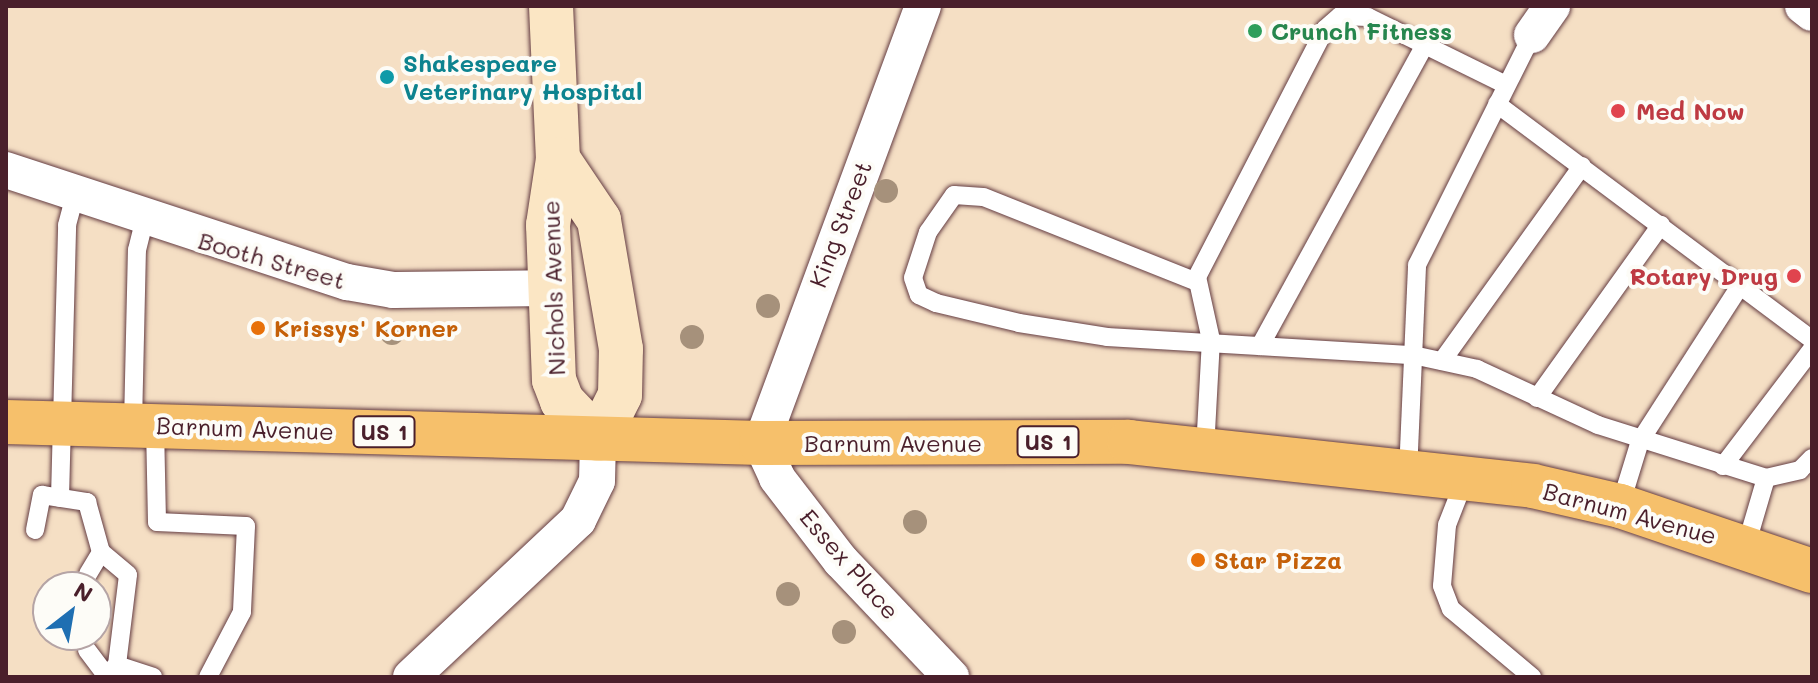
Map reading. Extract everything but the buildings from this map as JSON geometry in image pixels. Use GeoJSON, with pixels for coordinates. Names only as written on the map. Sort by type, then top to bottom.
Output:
{"type":"FeatureCollection","features":[{"type":"Feature","properties":{"kind":"main road","name":"Nichols Avenue"},"geometry":{"type":"LineString","coordinates":[[551,6],[558,159],[550,191],[549,288],[556,390],[598,439],[620,395],[619,334],[599,220],[558,159]]}},
{"type":"Feature","properties":{"kind":"main road","name":"Barnum Avenue"},"geometry":{"type":"LineString","coordinates":[[6,422],[761,443],[1129,442],[1465,479],[1620,506],[1746,546],[1812,571]]}},
{"type":"Feature","properties":{"kind":"street","name":"King Street"},"geometry":{"type":"LineString","coordinates":[[761,443],[923,6]]}},
{"type":"Feature","properties":{"kind":"street"},"geometry":{"type":"LineString","coordinates":[[1532,35],[1552,6]]}},
{"type":"Feature","properties":{"kind":"street"},"geometry":{"type":"LineString","coordinates":[[1803,6],[1812,13]]}},
{"type":"Feature","properties":{"kind":"street","name":"Booth Street"},"geometry":{"type":"LineString","coordinates":[[6,170],[144,221],[369,287],[549,288]]}},
{"type":"Feature","properties":{"kind":"street"},"geometry":{"type":"LineString","coordinates":[[411,677],[578,520],[597,481],[598,439]]}},
{"type":"Feature","properties":{"kind":"street","name":"Essex Place"},"geometry":{"type":"LineString","coordinates":[[761,443],[777,478],[841,561],[951,677]]}},
{"type":"Feature","properties":{"kind":"lane"},"geometry":{"type":"LineString","coordinates":[[1205,450],[1211,340],[1197,282],[1210,241],[1325,29],[1353,13],[1506,85]]}},
{"type":"Feature","properties":{"kind":"lane"},"geometry":{"type":"LineString","coordinates":[[1408,473],[1417,265],[1532,35]]}},
{"type":"Feature","properties":{"kind":"lane"},"geometry":{"type":"LineString","coordinates":[[1260,346],[1425,45]]}},
{"type":"Feature","properties":{"kind":"lane"},"geometry":{"type":"LineString","coordinates":[[1497,104],[1812,340]]}},
{"type":"Feature","properties":{"kind":"lane"},"geometry":{"type":"LineString","coordinates":[[1442,361],[1582,166]]}},
{"type":"Feature","properties":{"kind":"lane"},"geometry":{"type":"LineString","coordinates":[[60,498],[67,423],[67,225],[75,195]]}},
{"type":"Feature","properties":{"kind":"lane"},"geometry":{"type":"LineString","coordinates":[[1197,282],[983,197],[954,195],[928,232],[913,278],[919,295],[963,312],[1107,337],[1211,340],[1413,355],[1477,369],[1640,441],[1766,478],[1800,470],[1812,458]]}},
{"type":"Feature","properties":{"kind":"lane"},"geometry":{"type":"LineString","coordinates":[[144,221],[137,250],[144,424],[157,522],[246,526],[242,612],[208,677]]}},
{"type":"Feature","properties":{"kind":"lane"},"geometry":{"type":"LineString","coordinates":[[1537,398],[1661,225]]}},
{"type":"Feature","properties":{"kind":"lane"},"geometry":{"type":"LineString","coordinates":[[1620,506],[1640,441],[1740,286]]}},
{"type":"Feature","properties":{"kind":"lane"},"geometry":{"type":"LineString","coordinates":[[1723,466],[1812,349]]}},
{"type":"Feature","properties":{"kind":"lane"},"geometry":{"type":"LineString","coordinates":[[1746,546],[1766,478]]}},
{"type":"Feature","properties":{"kind":"lane"},"geometry":{"type":"LineString","coordinates":[[1465,479],[1447,525],[1442,586],[1451,609],[1532,677]]}},
{"type":"Feature","properties":{"kind":"lane"},"geometry":{"type":"LineString","coordinates":[[35,530],[42,495],[87,502],[101,552],[128,575],[109,672]]}},
{"type":"Feature","properties":{"kind":"lane"},"geometry":{"type":"LineString","coordinates":[[90,571],[101,552]]}},
{"type":"Feature","properties":{"kind":"lane"},"geometry":{"type":"LineString","coordinates":[[88,651],[109,672],[153,677]]}},
{"type":"Feature","properties":{"kind":"place","name":"Crunch Fitness"},"geometry":{"type":"Point","coordinates":[1255,31]}},
{"type":"Feature","properties":{"kind":"place","name":"Shakespeare Veterinary Hospital"},"geometry":{"type":"Point","coordinates":[387,77]}},
{"type":"Feature","properties":{"kind":"place","name":"Med Now"},"geometry":{"type":"Point","coordinates":[1618,111]}},
{"type":"Feature","properties":{"kind":"place","name":"Rotary Drug"},"geometry":{"type":"Point","coordinates":[1794,276]}},
{"type":"Feature","properties":{"kind":"place","name":"Krissys' Korner"},"geometry":{"type":"Point","coordinates":[258,328]}},
{"type":"Feature","properties":{"kind":"place","name":"Star Pizza"},"geometry":{"type":"Point","coordinates":[1198,560]}}]}
